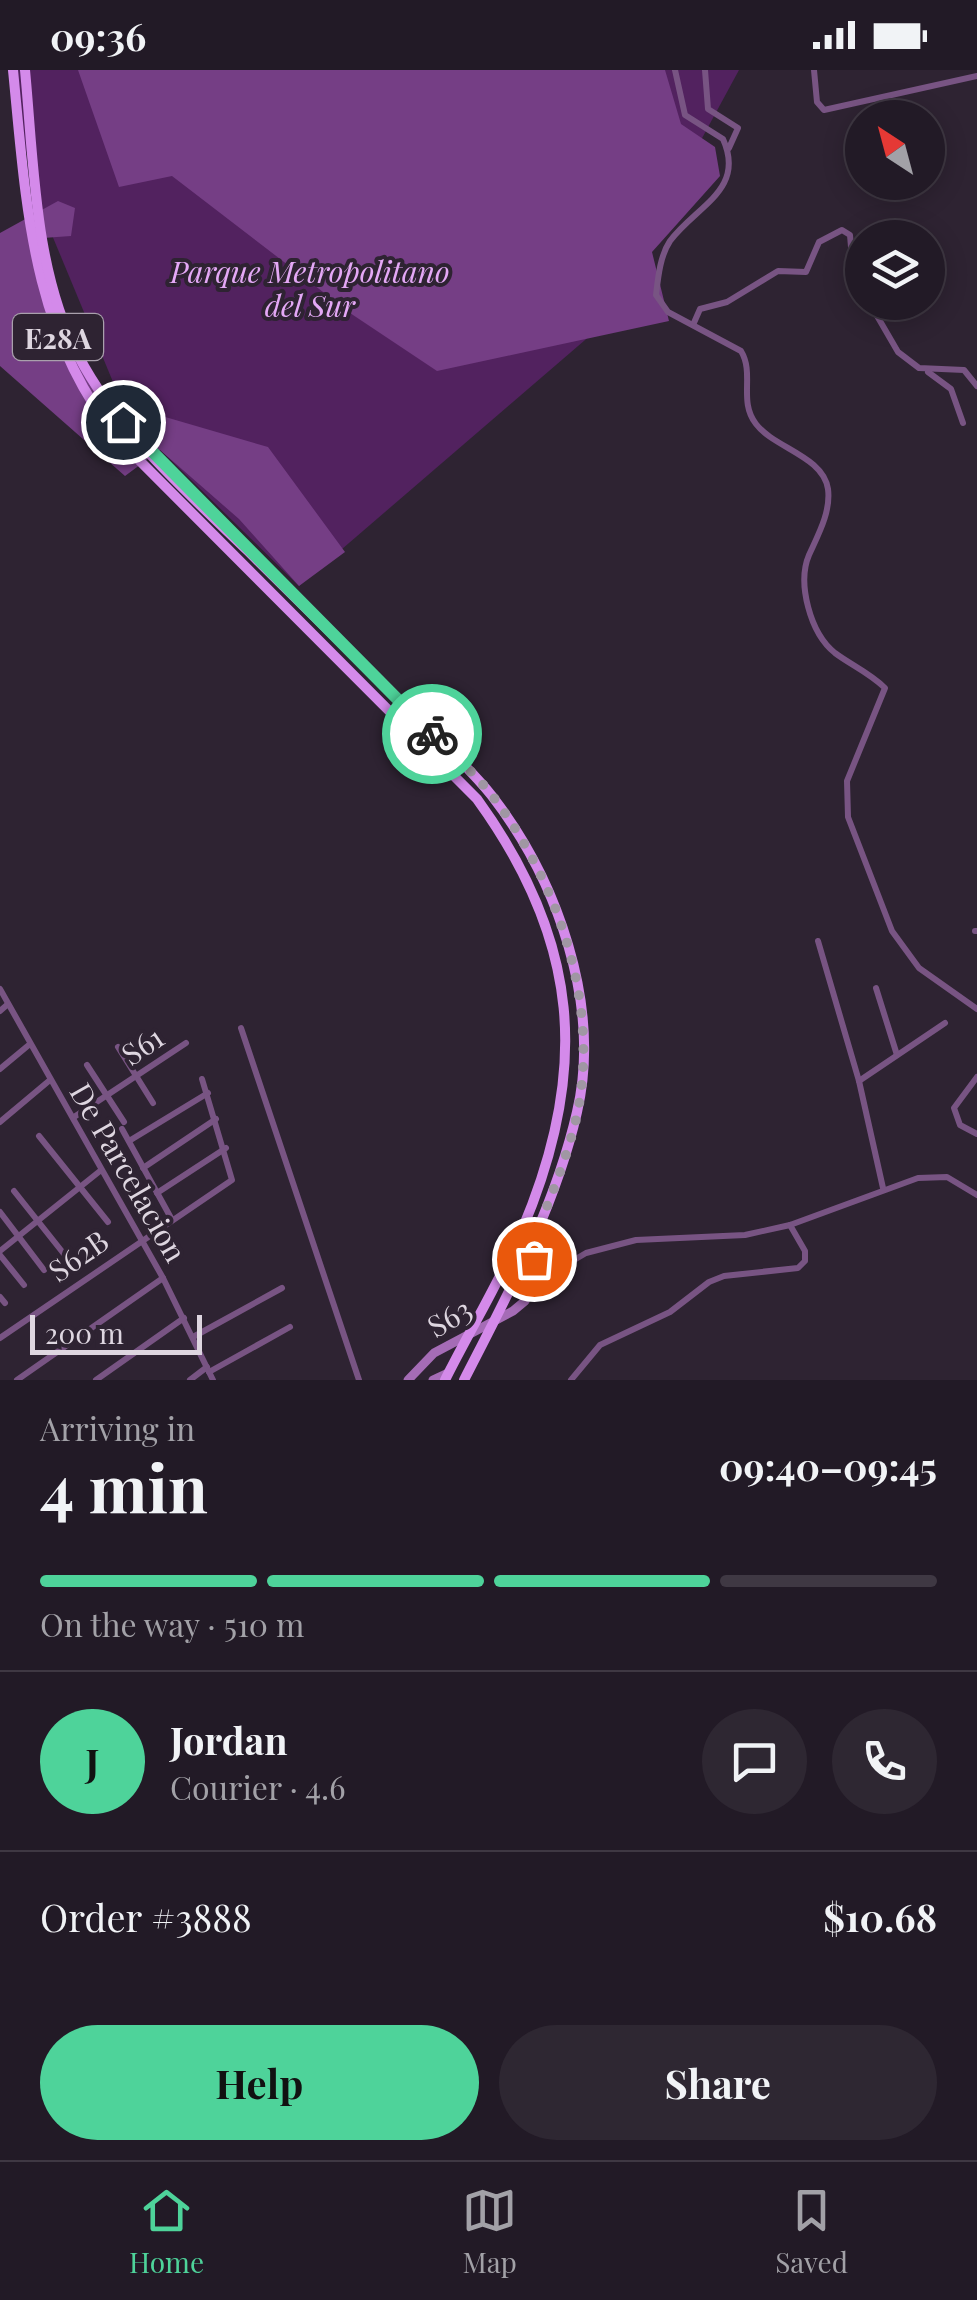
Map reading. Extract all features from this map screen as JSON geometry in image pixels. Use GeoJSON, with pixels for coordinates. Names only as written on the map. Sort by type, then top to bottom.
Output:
{"type":"FeatureCollection","features":[{"type":"Feature","properties":{"kind":"highway","name":"E28A"},"geometry":{"type":"LineString","coordinates":[[12,70],[31,246],[51,320],[79,382],[120,441],[490,794],[538,870],[564,933],[583,1043],[578,1110],[528,1254],[464,1380]]}},
{"type":"Feature","properties":{"kind":"highway","name":"E28A"},"geometry":{"type":"LineString","coordinates":[[25,70],[42,238],[60,311],[79,357],[106,401],[161,465],[477,799],[498,828],[542,912],[564,984],[568,1045],[563,1103],[552,1149],[521,1232],[447,1377]]}},
{"type":"Feature","properties":{"kind":"main road"},"geometry":{"type":"LineString","coordinates":[[528,1254],[538,1266],[538,1282]]}},
{"type":"Feature","properties":{"kind":"main road","name":"S63"},"geometry":{"type":"LineString","coordinates":[[408,1380],[452,1342],[513,1311],[538,1282]]}},
{"type":"Feature","properties":{"kind":"main road","name":"S63"},"geometry":{"type":"LineString","coordinates":[[433,1380],[447,1377]]}},
{"type":"Feature","properties":{"kind":"street"},"geometry":{"type":"LineString","coordinates":[[675,70],[684,114],[699,128],[719,134],[731,165],[724,187],[669,242],[660,270],[660,304],[741,352],[747,368],[746,404],[754,422],[816,468],[828,487],[824,518],[802,574],[804,592],[830,650],[884,688],[846,780],[848,816],[892,932],[919,968],[977,1009]]}},
{"type":"Feature","properties":{"kind":"street"},"geometry":{"type":"LineString","coordinates":[[704,70],[708,109],[738,128],[729,152]]}},
{"type":"Feature","properties":{"kind":"street"},"geometry":{"type":"LineString","coordinates":[[814,70],[817,102],[824,110],[977,76]]}},
{"type":"Feature","properties":{"kind":"street"},"geometry":{"type":"LineString","coordinates":[[694,325],[700,309],[726,302],[778,271],[806,272],[815,247],[842,230],[845,232]]}},
{"type":"Feature","properties":{"kind":"street"},"geometry":{"type":"LineString","coordinates":[[879,320],[898,352],[951,389],[963,424]]}},
{"type":"Feature","properties":{"kind":"street"},"geometry":{"type":"LineString","coordinates":[[927,371],[964,370],[977,386]]}},
{"type":"Feature","properties":{"kind":"street"},"geometry":{"type":"LineString","coordinates":[[818,941],[858,1080],[883,1188]]}},
{"type":"Feature","properties":{"kind":"street"},"geometry":{"type":"LineString","coordinates":[[876,988],[897,1055]]}},
{"type":"Feature","properties":{"kind":"street","name":"De Parcelacion"},"geometry":{"type":"LineString","coordinates":[[0,989],[163,1278],[210,1373]]}},
{"type":"Feature","properties":{"kind":"street"},"geometry":{"type":"LineString","coordinates":[[0,1011],[8,1004]]}},
{"type":"Feature","properties":{"kind":"street"},"geometry":{"type":"LineString","coordinates":[[858,1080],[944,1023]]}},
{"type":"Feature","properties":{"kind":"street"},"geometry":{"type":"LineString","coordinates":[[241,1028],[359,1380]]}},
{"type":"Feature","properties":{"kind":"street","name":"S61"},"geometry":{"type":"LineString","coordinates":[[74,1117],[186,1043]]}},
{"type":"Feature","properties":{"kind":"street"},"geometry":{"type":"LineString","coordinates":[[0,1069],[30,1044]]}},
{"type":"Feature","properties":{"kind":"street"},"geometry":{"type":"LineString","coordinates":[[118,1047],[153,1103]]}},
{"type":"Feature","properties":{"kind":"street"},"geometry":{"type":"LineString","coordinates":[[87,1065],[171,1218]]}},
{"type":"Feature","properties":{"kind":"street"},"geometry":{"type":"LineString","coordinates":[[977,1077],[954,1108],[960,1125],[977,1134]]}},
{"type":"Feature","properties":{"kind":"street"},"geometry":{"type":"LineString","coordinates":[[157,1193],[226,1148],[202,1079]]}},
{"type":"Feature","properties":{"kind":"street"},"geometry":{"type":"LineString","coordinates":[[0,1122],[50,1080]]}},
{"type":"Feature","properties":{"kind":"street"},"geometry":{"type":"LineString","coordinates":[[128,1141],[208,1092]]}},
{"type":"Feature","properties":{"kind":"street"},"geometry":{"type":"LineString","coordinates":[[143,1168],[216,1119]]}},
{"type":"Feature","properties":{"kind":"street"},"geometry":{"type":"LineString","coordinates":[[39,1136],[108,1222]]}},
{"type":"Feature","properties":{"kind":"street","name":"S62B"},"geometry":{"type":"LineString","coordinates":[[0,1338],[234,1178],[226,1148]]}},
{"type":"Feature","properties":{"kind":"street"},"geometry":{"type":"LineString","coordinates":[[24,1285],[0,1253],[100,1171]]}},
{"type":"Feature","properties":{"kind":"street"},"geometry":{"type":"LineString","coordinates":[[538,1282],[586,1254],[636,1240],[745,1236],[790,1225],[918,1178],[947,1177],[977,1196]]}},
{"type":"Feature","properties":{"kind":"street"},"geometry":{"type":"LineString","coordinates":[[14,1190],[64,1254]]}},
{"type":"Feature","properties":{"kind":"street"},"geometry":{"type":"LineString","coordinates":[[0,1212],[44,1270]]}},
{"type":"Feature","properties":{"kind":"street"},"geometry":{"type":"LineString","coordinates":[[571,1380],[600,1346],[670,1312],[709,1282],[724,1276],[798,1268],[806,1261],[806,1251],[790,1225]]}},
{"type":"Feature","properties":{"kind":"street"},"geometry":{"type":"LineString","coordinates":[[17,1380],[163,1278]]}},
{"type":"Feature","properties":{"kind":"street"},"geometry":{"type":"LineString","coordinates":[[193,1337],[282,1288]]}},
{"type":"Feature","properties":{"kind":"street"},"geometry":{"type":"LineString","coordinates":[[96,1380],[184,1318]]}},
{"type":"Feature","properties":{"kind":"street"},"geometry":{"type":"LineString","coordinates":[[190,1380],[210,1373],[290,1328]]}},
{"type":"Feature","properties":{"kind":"green space","name":"Parque Metropolitano del Sur"},"geometry":{"type":"Polygon","coordinates":[[[8,70],[739,70],[599,328],[299,586],[128,418],[37,199],[8,70]]]}},
{"type":"Feature","properties":{"kind":"shaded area"},"geometry":{"type":"Polygon","coordinates":[[[78,70],[665,70],[681,124],[715,147],[720,176],[652,252],[669,321],[437,371],[353,315],[172,176],[119,187],[78,70]]]}},
{"type":"Feature","properties":{"kind":"shaded area"},"geometry":{"type":"Polygon","coordinates":[[[58,201],[75,208],[71,236],[43,238],[64,339],[102,390],[155,414],[268,447],[345,552],[299,586],[239,519],[160,450],[125,476],[0,366],[0,233],[58,201]]]}},
{"type":"Feature","properties":{"kind":"way so far"},"geometry":{"type":"LineString","coordinates":[[432,734],[490,794],[538,870],[564,933],[575,981],[583,1043],[578,1110],[528,1254],[534,1259]]}},
{"type":"Feature","properties":{"kind":"route"},"geometry":{"type":"LineString","coordinates":[[123,422],[161,465],[432,734]]}}]}
